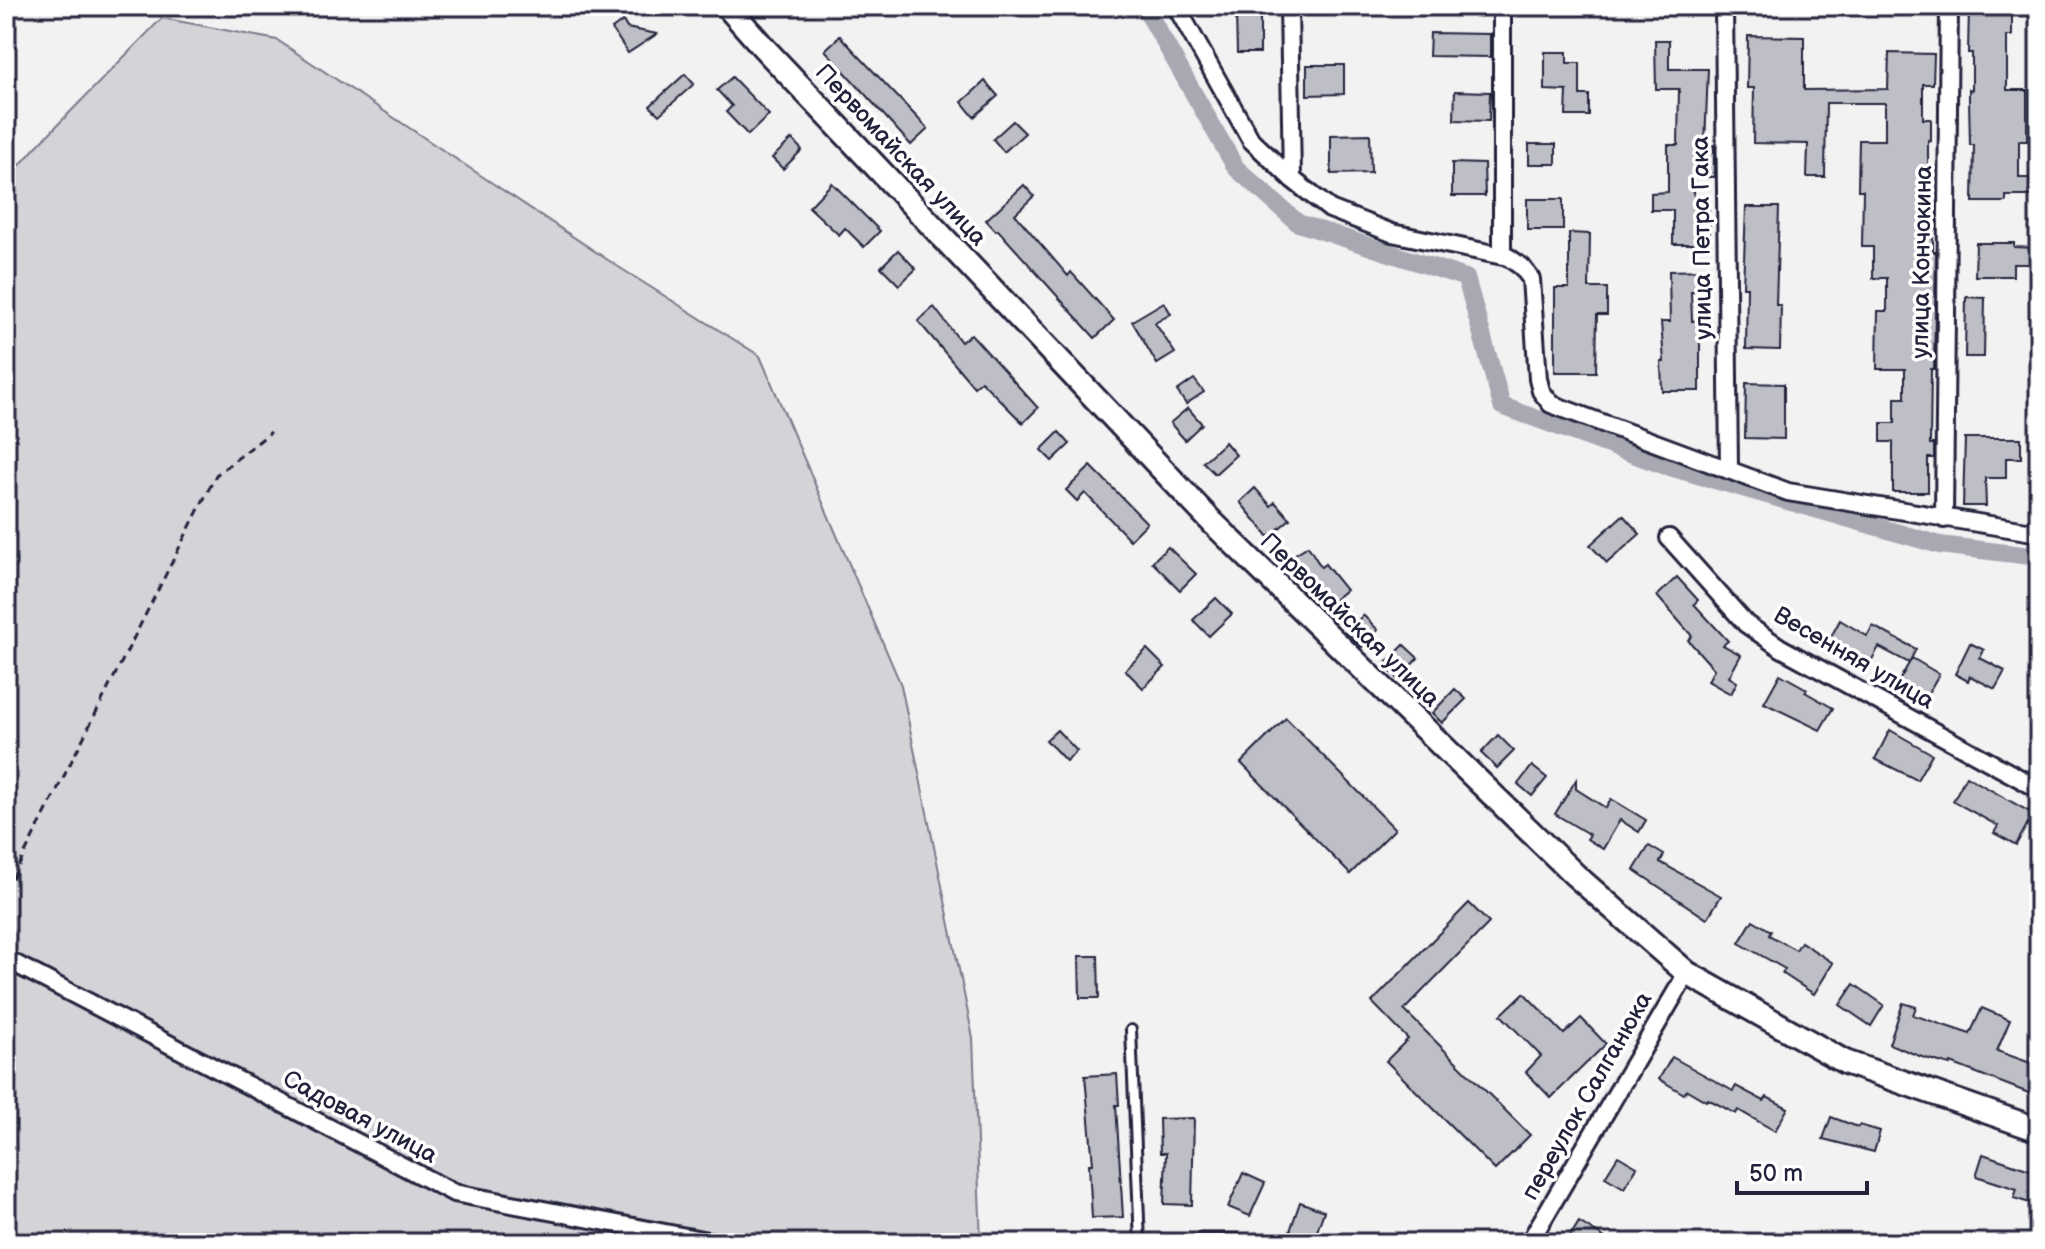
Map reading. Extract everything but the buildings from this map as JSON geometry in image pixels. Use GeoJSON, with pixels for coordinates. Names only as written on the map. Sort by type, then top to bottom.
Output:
{"type":"FeatureCollection","features":[{"type":"Feature","properties":{"kind":"main road","name":"Первомайская улица"},"geometry":{"type":"LineString","coordinates":[[727,6],[1213,523],[1575,875],[1687,973],[1845,1062],[2039,1130]]}},
{"type":"Feature","properties":{"kind":"street"},"geometry":{"type":"LineString","coordinates":[[1176,6],[1251,140],[1292,179],[1330,209],[1392,233],[1502,255],[1522,267],[1531,279],[1538,379],[1541,391],[1551,404],[1788,492],[2039,533]]}},
{"type":"Feature","properties":{"kind":"street"},"geometry":{"type":"LineString","coordinates":[[1289,6],[1292,179]]}},
{"type":"Feature","properties":{"kind":"street"},"geometry":{"type":"LineString","coordinates":[[1502,6],[1502,255]]}},
{"type":"Feature","properties":{"kind":"street","name":"улица Петра Гака"},"geometry":{"type":"LineString","coordinates":[[1724,6],[1729,470]]}},
{"type":"Feature","properties":{"kind":"street","name":"улица Кончокина"},"geometry":{"type":"LineString","coordinates":[[1944,519],[1949,6]]}},
{"type":"Feature","properties":{"kind":"street","name":"Весенняя улица"},"geometry":{"type":"LineString","coordinates":[[1669,538],[1746,624],[1781,648],[2039,789]]}},
{"type":"Feature","properties":{"kind":"street","name":"Садовая улица"},"geometry":{"type":"LineString","coordinates":[[6,959],[454,1193],[718,1243]]}},
{"type":"Feature","properties":{"kind":"street","name":"переулок Салганюка"},"geometry":{"type":"LineString","coordinates":[[1529,1243],[1687,973]]}},
{"type":"Feature","properties":{"kind":"street"},"geometry":{"type":"LineString","coordinates":[[1199,1243],[1237,1243]]}},
{"type":"Feature","properties":{"kind":"lane"},"geometry":{"type":"LineString","coordinates":[[1131,1030],[1140,1243]]}},
{"type":"Feature","properties":{"kind":"path"},"geometry":{"type":"LineString","coordinates":[[6,891],[216,475],[271,432]]}},
{"type":"Feature","properties":{"kind":"shaded area"},"geometry":{"type":"Polygon","coordinates":[[[162,18],[277,40],[617,266],[760,356],[901,685],[973,1038],[981,1243],[6,1243],[6,181],[162,18]]]}},
{"type":"Feature","properties":{"kind":"waterway"},"geometry":{"type":"LineString","coordinates":[[1144,6],[1236,168],[1298,223],[1466,278],[1502,406],[1663,465],[1940,545],[2039,557]]}}]}
